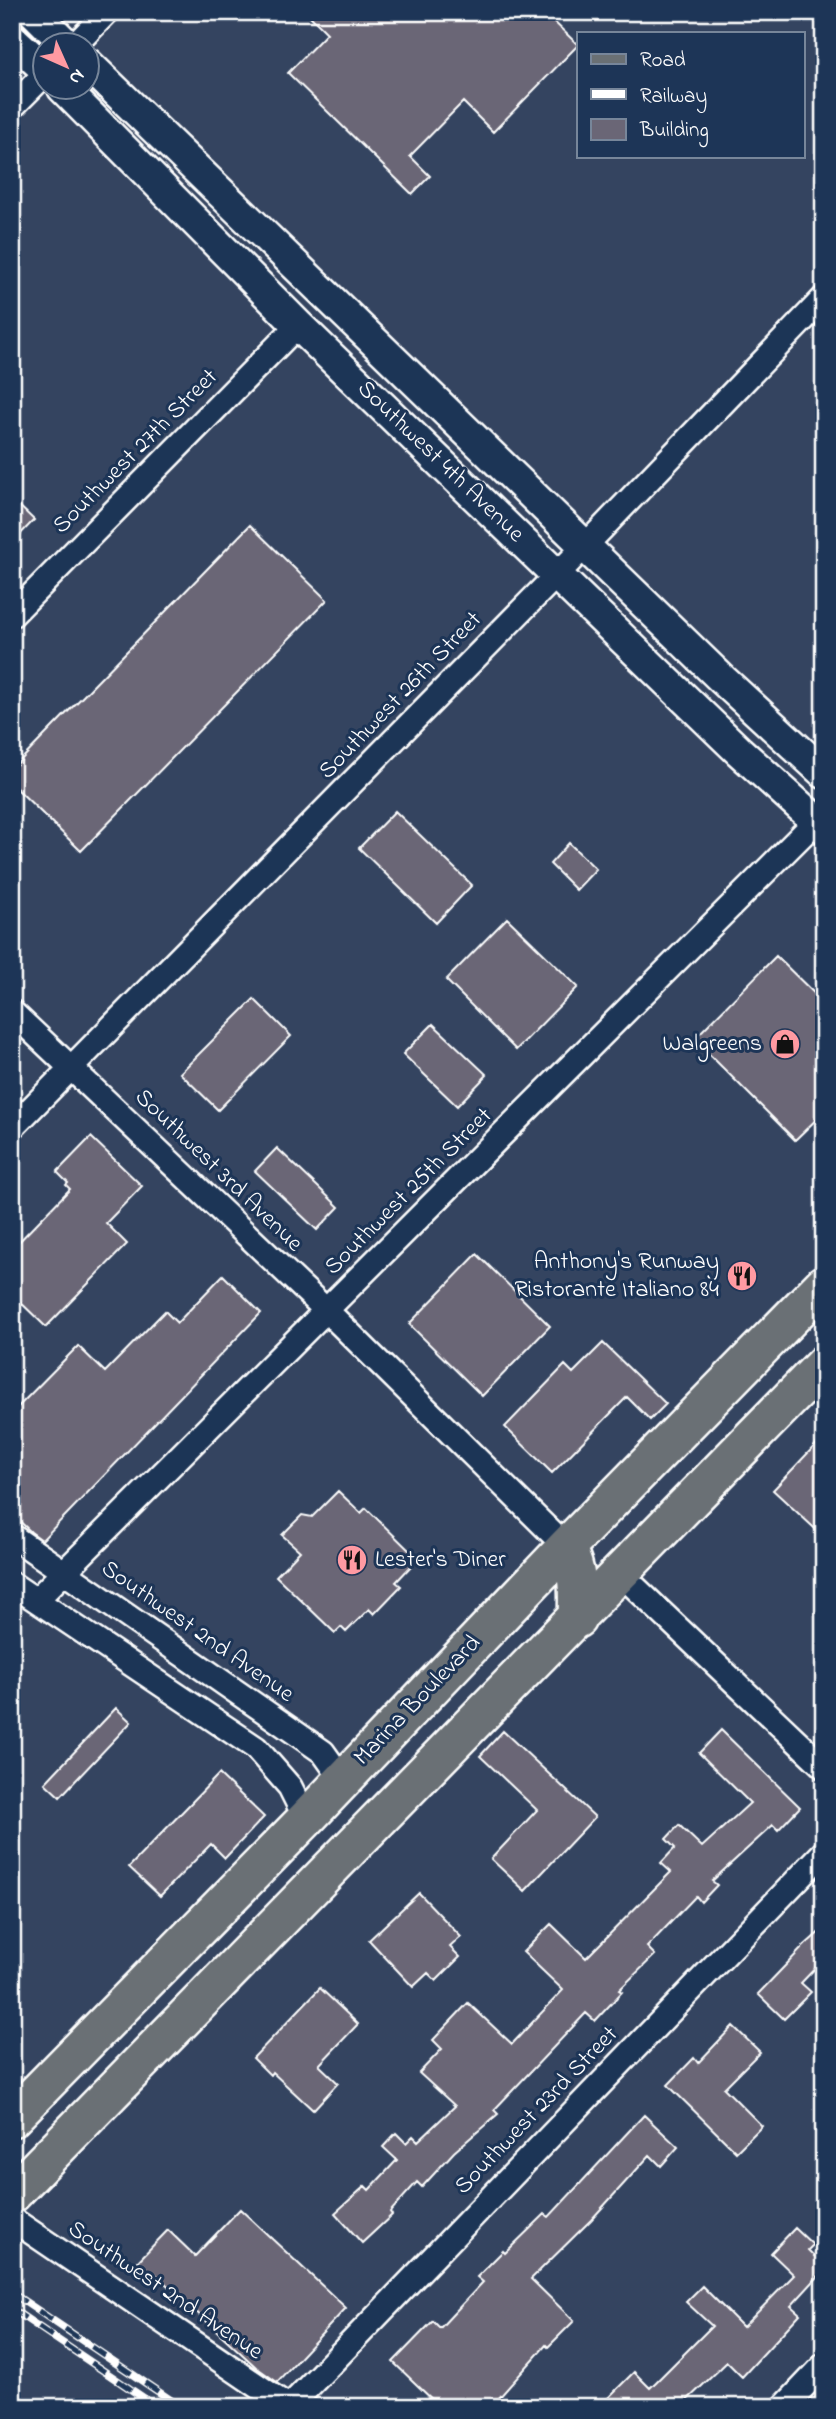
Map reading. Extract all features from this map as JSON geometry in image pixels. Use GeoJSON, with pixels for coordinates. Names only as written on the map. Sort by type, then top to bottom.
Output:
{"type":"FeatureCollection","features":[{"type":"Feature","properties":{"kind":"main road","name":"Marina Boulevard"},"geometry":{"type":"LineString","coordinates":[[12,2118],[824,1284]]}},
{"type":"Feature","properties":{"kind":"main road"},"geometry":{"type":"LineString","coordinates":[[12,2194],[824,1364]]}},
{"type":"Feature","properties":{"kind":"main road"},"geometry":{"type":"LineString","coordinates":[[608,1504],[611,1558],[621,1574]]}},
{"type":"Feature","properties":{"kind":"main road"},"geometry":{"type":"LineString","coordinates":[[566,1547],[578,1581],[577,1619]]}},
{"type":"Feature","properties":{"kind":"main road"},"geometry":{"type":"LineString","coordinates":[[297,1905],[325,1863],[339,1825],[343,1780]]}},
{"type":"Feature","properties":{"kind":"street"},"geometry":{"type":"LineString","coordinates":[[34,12],[54,32]]}},
{"type":"Feature","properties":{"kind":"street"},"geometry":{"type":"LineString","coordinates":[[88,32],[107,12]]}},
{"type":"Feature","properties":{"kind":"street"},"geometry":{"type":"LineString","coordinates":[[12,39],[32,58]]}},
{"type":"Feature","properties":{"kind":"street","name":"Southwest 4th Avenue"},"geometry":{"type":"LineString","coordinates":[[102,78],[772,727],[824,773]]}},
{"type":"Feature","properties":{"kind":"street"},"geometry":{"type":"LineString","coordinates":[[12,107],[32,86]]}},
{"type":"Feature","properties":{"kind":"street","name":"Southwest 4th Avenue"},"geometry":{"type":"LineString","coordinates":[[77,102],[298,325],[739,751],[820,825]]}},
{"type":"Feature","properties":{"kind":"street","name":"Southwest 26th Street"},"geometry":{"type":"LineString","coordinates":[[12,1128],[585,546],[824,298]]}},
{"type":"Feature","properties":{"kind":"street","name":"Southwest 27th Street"},"geometry":{"type":"LineString","coordinates":[[12,615],[298,325]]}},
{"type":"Feature","properties":{"kind":"street","name":"Southwest 25th Street"},"geometry":{"type":"LineString","coordinates":[[37,1599],[820,825]]}},
{"type":"Feature","properties":{"kind":"street","name":"Southwest 3rd Avenue"},"geometry":{"type":"LineString","coordinates":[[12,1012],[327,1311],[566,1547]]}},
{"type":"Feature","properties":{"kind":"street","name":"Southwest 2nd Avenue"},"geometry":{"type":"LineString","coordinates":[[12,1536],[323,1752],[343,1780]]}},
{"type":"Feature","properties":{"kind":"street"},"geometry":{"type":"LineString","coordinates":[[621,1574],[824,1767]]}},
{"type":"Feature","properties":{"kind":"street"},"geometry":{"type":"LineString","coordinates":[[12,1584],[256,1748],[290,1787],[306,1819]]}},
{"type":"Feature","properties":{"kind":"street","name":"Southwest 23rd Street"},"geometry":{"type":"LineString","coordinates":[[289,2407],[824,1852]]}},
{"type":"Feature","properties":{"kind":"street","name":"Southwest 2nd Avenue"},"geometry":{"type":"LineString","coordinates":[[12,2219],[289,2407]]}},
{"type":"Feature","properties":{"kind":"street"},"geometry":{"type":"LineString","coordinates":[[784,2407],[824,2365]]}},
{"type":"Feature","properties":{"kind":"building"},"geometry":{"type":"Polygon","coordinates":[[[306,12],[544,12],[577,46],[493,132],[463,102],[410,156],[430,176],[412,194],[288,73],[327,33],[306,12]]]}},
{"type":"Feature","properties":{"kind":"building"},"geometry":{"type":"Polygon","coordinates":[[[12,499],[34,520],[12,543],[12,499]]]}},
{"type":"Feature","properties":{"kind":"building"},"geometry":{"type":"Polygon","coordinates":[[[250,525],[327,600],[81,851],[12,784],[12,769],[250,525]]]}},
{"type":"Feature","properties":{"kind":"building"},"geometry":{"type":"Polygon","coordinates":[[[395,811],[472,885],[436,923],[359,848],[395,811]]]}},
{"type":"Feature","properties":{"kind":"building"},"geometry":{"type":"Polygon","coordinates":[[[569,843],[596,869],[576,890],[550,864],[569,843]]]}},
{"type":"Feature","properties":{"kind":"building"},"geometry":{"type":"Polygon","coordinates":[[[507,918],[578,987],[516,1050],[446,980],[507,918]]]}},
{"type":"Feature","properties":{"kind":"building"},"geometry":{"type":"Polygon","coordinates":[[[776,956],[824,1003],[824,1112],[795,1140],[694,1039],[776,956]]]}},
{"type":"Feature","properties":{"kind":"building"},"geometry":{"type":"Polygon","coordinates":[[[254,999],[291,1036],[218,1110],[180,1073],[254,999]]]}},
{"type":"Feature","properties":{"kind":"building"},"geometry":{"type":"Polygon","coordinates":[[[433,1024],[487,1075],[457,1106],[403,1054],[433,1024]]]}},
{"type":"Feature","properties":{"kind":"building"},"geometry":{"type":"Polygon","coordinates":[[[91,1137],[142,1186],[106,1223],[127,1244],[46,1327],[12,1294],[12,1249],[70,1189],[57,1172],[91,1137]]]}},
{"type":"Feature","properties":{"kind":"building"},"geometry":{"type":"Polygon","coordinates":[[[277,1148],[339,1207],[317,1230],[255,1171],[277,1148]]]}},
{"type":"Feature","properties":{"kind":"building"},"geometry":{"type":"Polygon","coordinates":[[[477,1254],[550,1326],[482,1396],[409,1324],[477,1254]]]}},
{"type":"Feature","properties":{"kind":"building"},"geometry":{"type":"Polygon","coordinates":[[[223,1275],[261,1313],[42,1540],[12,1514],[12,1413],[78,1346],[105,1372],[165,1311],[177,1323],[223,1275]]]}},
{"type":"Feature","properties":{"kind":"building"},"geometry":{"type":"Polygon","coordinates":[[[603,1343],[666,1404],[650,1420],[627,1397],[552,1473],[505,1427],[565,1365],[573,1373],[603,1343]]]}},
{"type":"Feature","properties":{"kind":"building"},"geometry":{"type":"Polygon","coordinates":[[[824,1436],[824,1537],[773,1490],[824,1436]]]}},
{"type":"Feature","properties":{"kind":"building","name":"Lester's Diner"},"geometry":{"type":"Polygon","coordinates":[[[338,1491],[361,1513],[366,1508],[416,1557],[396,1582],[401,1586],[374,1614],[369,1609],[346,1632],[341,1627],[335,1633],[276,1576],[300,1551],[282,1535],[302,1515],[312,1517],[338,1491]]]}},
{"type":"Feature","properties":{"kind":"building"},"geometry":{"type":"Polygon","coordinates":[[[116,1708],[131,1722],[60,1797],[45,1783],[116,1708]]]}},
{"type":"Feature","properties":{"kind":"building"},"geometry":{"type":"Polygon","coordinates":[[[721,1730],[800,1807],[778,1830],[773,1825],[712,1881],[717,1885],[701,1902],[696,1896],[647,1947],[655,1955],[619,1990],[622,1992],[595,2021],[586,2013],[494,2110],[498,2114],[454,2152],[422,2187],[417,2182],[390,2212],[392,2215],[362,2243],[335,2213],[365,2186],[369,2190],[397,2160],[383,2147],[396,2133],[406,2143],[413,2136],[418,2141],[455,2106],[419,2073],[442,2049],[433,2040],[468,2003],[512,2044],[563,1990],[523,1952],[551,1924],[586,1958],[671,1872],[661,1863],[675,1848],[666,1839],[679,1825],[702,1847],[750,1803],[699,1753],[721,1730]]]}},
{"type":"Feature","properties":{"kind":"building"},"geometry":{"type":"Polygon","coordinates":[[[503,1731],[595,1817],[525,1891],[491,1859],[537,1810],[480,1756],[503,1731]]]}},
{"type":"Feature","properties":{"kind":"building"},"geometry":{"type":"Polygon","coordinates":[[[219,1774],[264,1817],[225,1858],[211,1844],[160,1896],[129,1867],[219,1774]]]}},
{"type":"Feature","properties":{"kind":"building"},"geometry":{"type":"Polygon","coordinates":[[[419,1893],[461,1937],[450,1947],[460,1957],[436,1981],[428,1973],[413,1987],[369,1940],[419,1893]]]}},
{"type":"Feature","properties":{"kind":"building"},"geometry":{"type":"Polygon","coordinates":[[[824,1928],[824,1959],[801,1983],[811,1992],[784,2019],[758,1994],[824,1928]]]}},
{"type":"Feature","properties":{"kind":"building"},"geometry":{"type":"Polygon","coordinates":[[[320,1988],[358,2024],[319,2065],[338,2083],[313,2110],[253,2058],[320,1988]]]}},
{"type":"Feature","properties":{"kind":"building"},"geometry":{"type":"Polygon","coordinates":[[[733,2026],[760,2052],[724,2088],[762,2126],[736,2152],[668,2085],[694,2058],[698,2063],[733,2026]]]}},
{"type":"Feature","properties":{"kind":"building"},"geometry":{"type":"Polygon","coordinates":[[[644,2115],[678,2147],[661,2166],[650,2155],[591,2220],[531,2279],[574,2321],[548,2347],[546,2345],[491,2407],[450,2407],[443,2400],[438,2405],[393,2362],[433,2321],[440,2328],[483,2282],[477,2277],[545,2214],[549,2217],[644,2115]]]}},
{"type":"Feature","properties":{"kind":"building"},"geometry":{"type":"Polygon","coordinates":[[[240,2209],[346,2308],[277,2382],[256,2367],[138,2261],[168,2230],[195,2256],[240,2209]]]}},
{"type":"Feature","properties":{"kind":"building"},"geometry":{"type":"Polygon","coordinates":[[[795,2228],[813,2245],[808,2250],[824,2266],[824,2270],[791,2306],[800,2314],[742,2377],[727,2362],[680,2407],[617,2407],[608,2398],[634,2372],[650,2388],[712,2326],[686,2302],[702,2286],[743,2327],[794,2275],[771,2253],[795,2228]]]}},
{"type":"Feature","properties":{"kind":"railway"},"geometry":{"type":"LineString","coordinates":[[12,2293],[181,2407]]}},
{"type":"Feature","properties":{"kind":"railway"},"geometry":{"type":"LineString","coordinates":[[12,2309],[157,2407]]}},
{"type":"Feature","properties":{"kind":"place","name":"Walgreens"},"geometry":{"type":"Point","coordinates":[785,1044]}},
{"type":"Feature","properties":{"kind":"place","name":"Anthony's Runway Ristorante Italiano 84"},"geometry":{"type":"Point","coordinates":[742,1276]}},
{"type":"Feature","properties":{"kind":"place","name":"Lester's Diner"},"geometry":{"type":"Point","coordinates":[352,1560]}}]}
